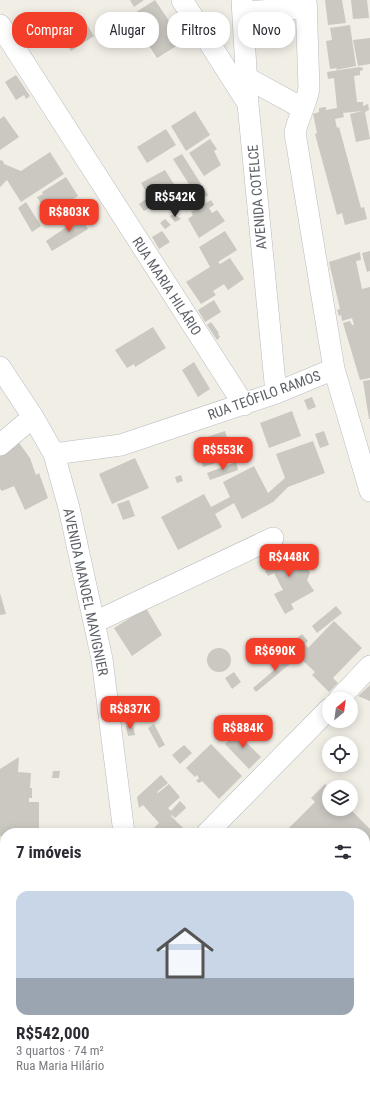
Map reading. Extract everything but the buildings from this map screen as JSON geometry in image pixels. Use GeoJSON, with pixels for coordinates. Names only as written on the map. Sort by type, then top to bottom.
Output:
{"type":"FeatureCollection","features":[{"type":"Feature","properties":{"kind":"street"},"geometry":{"type":"LineString","coordinates":[[182,0],[248,104]]}},
{"type":"Feature","properties":{"kind":"street"},"geometry":{"type":"LineString","coordinates":[[242,6],[307,4],[309,88],[308,97],[302,108],[295,133],[334,369],[370,491]]}},
{"type":"Feature","properties":{"kind":"street","name":"AVENIDA COTELCE"},"geometry":{"type":"LineString","coordinates":[[242,6],[248,104],[276,393]]}},
{"type":"Feature","properties":{"kind":"street","name":"RUA MARIA HILÁRIO"},"geometry":{"type":"LineString","coordinates":[[0,25],[244,405]]}},
{"type":"Feature","properties":{"kind":"street"},"geometry":{"type":"LineString","coordinates":[[247,78],[302,108]]}},
{"type":"Feature","properties":{"kind":"street","name":"AVENIDA MANOEL MAVIGNIER"},"geometry":{"type":"LineString","coordinates":[[0,367],[33,417],[54,454],[69,508],[102,659],[123,828]]}},
{"type":"Feature","properties":{"kind":"street","name":"RUA TEÓFILO RAMOS"},"geometry":{"type":"LineString","coordinates":[[54,454],[121,445],[244,405],[334,369]]}},
{"type":"Feature","properties":{"kind":"street"},"geometry":{"type":"LineString","coordinates":[[0,444],[33,417]]}},
{"type":"Feature","properties":{"kind":"street"},"geometry":{"type":"LineString","coordinates":[[95,622],[273,538]]}},
{"type":"Feature","properties":{"kind":"street"},"geometry":{"type":"LineString","coordinates":[[346,692],[370,666]]}},
{"type":"Feature","properties":{"kind":"street"},"geometry":{"type":"LineString","coordinates":[[212,828],[322,716]]}}]}
